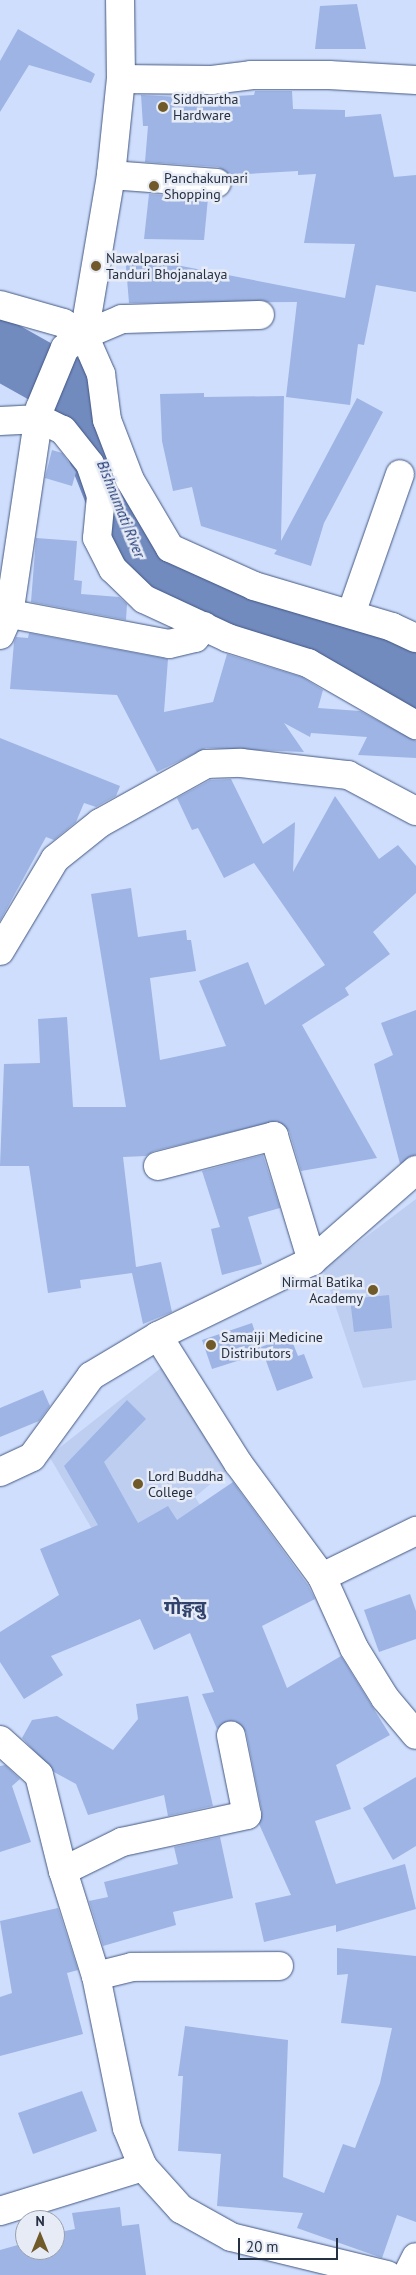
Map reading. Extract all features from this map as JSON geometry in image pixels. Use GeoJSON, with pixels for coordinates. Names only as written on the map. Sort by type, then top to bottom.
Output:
{"type":"FeatureCollection","features":[{"type":"Feature","properties":{"kind":"street"},"geometry":{"type":"LineString","coordinates":[[120,0],[121,79],[111,175],[74,341],[40,414],[3,621],[169,644],[195,638],[204,626]]}},
{"type":"Feature","properties":{"kind":"street"},"geometry":{"type":"LineString","coordinates":[[121,79],[212,80],[251,75],[329,75],[416,80]]}},
{"type":"Feature","properties":{"kind":"street"},"geometry":{"type":"LineString","coordinates":[[111,175],[217,183]]}},
{"type":"Feature","properties":{"kind":"street"},"geometry":{"type":"LineString","coordinates":[[0,305],[63,323],[74,341],[101,374],[107,420],[130,480],[170,548],[254,586],[351,614],[416,638]]}},
{"type":"Feature","properties":{"kind":"street"},"geometry":{"type":"LineString","coordinates":[[74,341],[122,320],[260,315]]}},
{"type":"Feature","properties":{"kind":"street"},"geometry":{"type":"LineString","coordinates":[[0,421],[40,414],[63,430],[90,464],[100,496],[97,538],[113,569],[144,599],[228,638],[308,662],[416,725]]}},
{"type":"Feature","properties":{"kind":"street"},"geometry":{"type":"LineString","coordinates":[[351,614],[400,474]]}},
{"type":"Feature","properties":{"kind":"street"},"geometry":{"type":"LineString","coordinates":[[0,951],[55,859],[100,823],[206,764],[241,762],[348,775],[416,811]]}},
{"type":"Feature","properties":{"kind":"street"},"geometry":{"type":"LineString","coordinates":[[158,1166],[274,1136],[312,1261]]}},
{"type":"Feature","properties":{"kind":"street"},"geometry":{"type":"LineString","coordinates":[[0,1472],[32,1458],[91,1376],[158,1336],[312,1261],[416,1170]]}},
{"type":"Feature","properties":{"kind":"street"},"geometry":{"type":"LineString","coordinates":[[158,1336],[238,1463],[322,1577],[354,1648],[385,1698],[416,1735]]}},
{"type":"Feature","properties":{"kind":"street"},"geometry":{"type":"LineString","coordinates":[[322,1577],[416,1531]]}},
{"type":"Feature","properties":{"kind":"street"},"geometry":{"type":"LineString","coordinates":[[63,1871],[122,1842],[248,1816],[231,1736]]}},
{"type":"Feature","properties":{"kind":"street"},"geometry":{"type":"LineString","coordinates":[[0,1740],[39,1775],[63,1871],[96,1976],[127,2128],[143,2167],[181,2209],[231,2237],[387,2275]]}},
{"type":"Feature","properties":{"kind":"street"},"geometry":{"type":"LineString","coordinates":[[96,1976],[132,1967],[279,1966]]}},
{"type":"Feature","properties":{"kind":"street"},"geometry":{"type":"LineString","coordinates":[[0,2211],[143,2167]]}},
{"type":"Feature","properties":{"kind":"street"},"geometry":{"type":"LineString","coordinates":[[407,2275],[416,2257]]}},
{"type":"Feature","properties":{"kind":"shaded area","name":"Nirmal Batika Academy"},"geometry":{"type":"Polygon","coordinates":[[[416,1199],[416,1380],[363,1388],[323,1269],[416,1199]]]}},
{"type":"Feature","properties":{"kind":"shaded area","name":"Lord Buddha College"},"geometry":{"type":"Polygon","coordinates":[[[166,1364],[227,1470],[195,1497],[226,1545],[128,1590],[49,1456],[166,1364]]]}},
{"type":"Feature","properties":{"kind":"building"},"geometry":{"type":"Polygon","coordinates":[[[357,4],[366,49],[315,49],[320,6],[357,4]]]}},
{"type":"Feature","properties":{"kind":"building"},"geometry":{"type":"Polygon","coordinates":[[[18,29],[95,74],[91,83],[29,65],[0,112],[0,61],[18,29]]]}},
{"type":"Feature","properties":{"kind":"building"},"geometry":{"type":"Polygon","coordinates":[[[255,91],[292,91],[293,109],[345,110],[345,117],[381,114],[394,177],[416,175],[416,292],[376,285],[364,345],[358,344],[350,405],[286,397],[297,302],[129,303],[125,255],[345,298],[355,244],[304,243],[316,174],[298,175],[298,171],[230,175],[218,167],[145,162],[148,126],[143,126],[141,95],[199,98],[254,95],[255,91]]]}},
{"type":"Feature","properties":{"kind":"building"},"geometry":{"type":"Polygon","coordinates":[[[149,194],[208,198],[204,240],[144,239],[149,194]]]}},
{"type":"Feature","properties":{"kind":"building"},"geometry":{"type":"Polygon","coordinates":[[[204,393],[204,397],[284,396],[281,541],[357,398],[383,412],[324,523],[311,566],[274,554],[277,550],[201,526],[192,487],[173,491],[162,441],[160,394],[204,393]]]}},
{"type":"Feature","properties":{"kind":"building"},"geometry":{"type":"Polygon","coordinates":[[[52,450],[62,453],[76,472],[72,486],[45,478],[52,450]]]}},
{"type":"Feature","properties":{"kind":"building"},"geometry":{"type":"Polygon","coordinates":[[[36,538],[77,541],[74,580],[82,581],[81,594],[119,597],[127,604],[126,620],[31,602],[36,538]]]}},
{"type":"Feature","properties":{"kind":"building"},"geometry":{"type":"Polygon","coordinates":[[[29,633],[168,659],[164,712],[213,702],[227,654],[302,677],[323,690],[318,708],[360,711],[416,741],[416,758],[358,755],[367,737],[311,733],[310,737],[284,723],[304,752],[206,748],[157,772],[117,695],[10,689],[14,642],[16,637],[28,638],[29,633]]]}},
{"type":"Feature","properties":{"kind":"building"},"geometry":{"type":"Polygon","coordinates":[[[0,738],[120,786],[116,796],[96,807],[84,803],[76,822],[54,840],[46,837],[0,921],[0,738]]]}},
{"type":"Feature","properties":{"kind":"building"},"geometry":{"type":"Polygon","coordinates":[[[231,779],[263,844],[295,822],[293,872],[335,796],[379,859],[398,845],[416,866],[416,893],[373,932],[390,954],[345,988],[349,995],[302,1025],[377,1158],[301,1171],[289,1131],[277,1121],[154,1151],[146,1156],[123,1157],[136,1267],[161,1262],[172,1312],[143,1324],[132,1273],[80,1280],[81,1288],[48,1293],[29,1166],[0,1166],[4,1064],[40,1063],[38,1019],[67,1017],[73,1107],[126,1107],[91,894],[131,888],[138,937],[186,930],[187,940],[191,940],[196,971],[150,978],[160,1060],[226,1046],[199,981],[248,962],[265,1005],[325,965],[254,863],[224,878],[198,828],[192,830],[177,798],[210,780],[231,779]]]}},
{"type":"Feature","properties":{"kind":"building"},"geometry":{"type":"Polygon","coordinates":[[[416,1010],[416,1155],[400,1164],[374,1064],[393,1055],[381,1023],[416,1010]]]}},
{"type":"Feature","properties":{"kind":"building"},"geometry":{"type":"Polygon","coordinates":[[[263,1155],[280,1208],[248,1217],[262,1264],[222,1275],[211,1229],[220,1227],[202,1171],[263,1155]]]}},
{"type":"Feature","properties":{"kind":"building"},"geometry":{"type":"Polygon","coordinates":[[[389,1295],[392,1328],[354,1332],[350,1299],[389,1295]]]}},
{"type":"Feature","properties":{"kind":"building"},"geometry":{"type":"Polygon","coordinates":[[[252,1323],[262,1353],[212,1369],[202,1340],[252,1323]]]}},
{"type":"Feature","properties":{"kind":"building"},"geometry":{"type":"Polygon","coordinates":[[[290,1336],[298,1356],[304,1354],[313,1378],[277,1391],[261,1347],[290,1336]]]}},
{"type":"Feature","properties":{"kind":"building"},"geometry":{"type":"Polygon","coordinates":[[[43,1390],[50,1406],[39,1421],[0,1437],[0,1408],[43,1390]]]}},
{"type":"Feature","properties":{"kind":"building"},"geometry":{"type":"Polygon","coordinates":[[[127,1400],[146,1419],[104,1462],[138,1523],[168,1506],[177,1520],[233,1482],[308,1585],[315,1599],[262,1626],[287,1688],[341,1656],[390,1735],[336,1765],[351,1809],[315,1821],[336,1884],[405,1864],[416,1909],[336,1932],[336,1925],[264,1942],[255,1903],[291,1895],[259,1824],[262,1812],[246,1732],[235,1721],[227,1721],[217,1729],[202,1694],[214,1692],[190,1633],[154,1650],[140,1619],[51,1656],[63,1675],[24,1699],[0,1662],[0,1632],[59,1595],[40,1549],[98,1525],[64,1466],[127,1400]]]}},
{"type":"Feature","properties":{"kind":"building"},"geometry":{"type":"Polygon","coordinates":[[[410,1594],[416,1611],[416,1639],[379,1652],[364,1610],[410,1594]]]}},
{"type":"Feature","properties":{"kind":"building"},"geometry":{"type":"Polygon","coordinates":[[[188,1696],[213,1806],[168,1816],[164,1795],[88,1815],[76,1784],[54,1772],[22,1738],[32,1720],[57,1716],[113,1750],[138,1719],[136,1704],[188,1696]]]}},
{"type":"Feature","properties":{"kind":"building"},"geometry":{"type":"Polygon","coordinates":[[[5,1765],[20,1779],[12,1786],[31,1842],[0,1852],[0,1766],[5,1765]]]}},
{"type":"Feature","properties":{"kind":"building"},"geometry":{"type":"Polygon","coordinates":[[[416,1777],[416,1846],[393,1860],[363,1808],[416,1777]]]}},
{"type":"Feature","properties":{"kind":"building"},"geometry":{"type":"Polygon","coordinates":[[[220,1837],[233,1898],[173,1912],[176,1925],[103,1946],[89,1901],[108,1897],[104,1882],[178,1864],[174,1847],[220,1837]]]}},
{"type":"Feature","properties":{"kind":"building"},"geometry":{"type":"Polygon","coordinates":[[[58,1908],[78,1970],[67,1973],[83,2034],[0,2056],[0,1997],[12,1993],[0,1921],[58,1908]]]}},
{"type":"Feature","properties":{"kind":"building"},"geometry":{"type":"Polygon","coordinates":[[[337,1948],[416,1956],[416,2222],[397,2215],[382,2258],[297,2228],[303,2213],[217,2206],[221,2154],[178,2151],[183,2076],[178,2076],[185,2026],[288,2040],[283,2177],[324,2193],[343,2144],[355,2148],[380,2083],[392,2028],[341,2023],[348,1974],[337,1975],[337,1948]]]}},
{"type":"Feature","properties":{"kind":"building"},"geometry":{"type":"Polygon","coordinates":[[[82,2091],[97,2131],[33,2154],[18,2113],[82,2091]]]}},
{"type":"Feature","properties":{"kind":"building"},"geometry":{"type":"Polygon","coordinates":[[[120,2207],[122,2226],[139,2224],[146,2275],[0,2275],[0,2250],[15,2246],[15,2260],[65,2260],[65,2231],[75,2229],[72,2213],[120,2207]]]}},
{"type":"Feature","properties":{"kind":"waterway","name":"Bishnumati River"},"geometry":{"type":"LineString","coordinates":[[0,349],[73,390],[144,568],[222,608],[324,636],[416,687]]}},
{"type":"Feature","properties":{"kind":"place","name":"Siddhartha Hardware"},"geometry":{"type":"Point","coordinates":[163,107]}},
{"type":"Feature","properties":{"kind":"place","name":"Panchakumari Shopping"},"geometry":{"type":"Point","coordinates":[154,186]}},
{"type":"Feature","properties":{"kind":"place","name":"Nawalparasi Tanduri Bhojanalaya"},"geometry":{"type":"Point","coordinates":[96,266]}},
{"type":"Feature","properties":{"kind":"place","name":"Nirmal Batika Academy"},"geometry":{"type":"Point","coordinates":[373,1290]}},
{"type":"Feature","properties":{"kind":"place","name":"Samaiji Medicine Distributors"},"geometry":{"type":"Point","coordinates":[211,1345]}},
{"type":"Feature","properties":{"kind":"place","name":"Lord Buddha College"},"geometry":{"type":"Point","coordinates":[138,1484]}},
{"type":"Feature","properties":{"kind":"district","name":"गोङ्गबु"},"geometry":{"type":"Point","coordinates":[185,1608]}}]}
